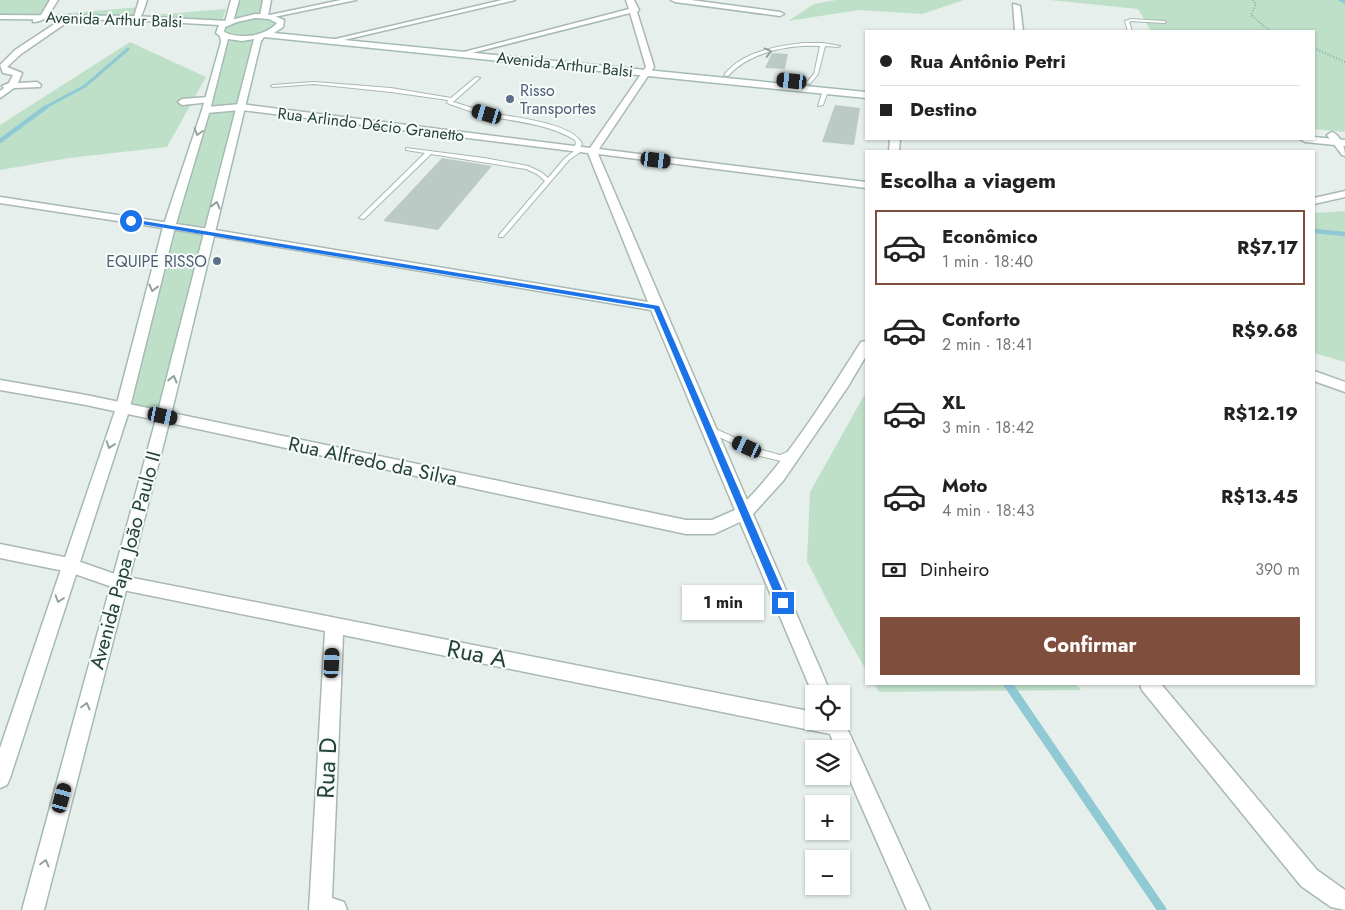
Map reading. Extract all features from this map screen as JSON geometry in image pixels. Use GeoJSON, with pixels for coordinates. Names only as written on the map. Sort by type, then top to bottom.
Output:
{"type":"FeatureCollection","features":[{"type":"Feature","properties":{"kind":"street"},"geometry":{"type":"LineString","coordinates":[[36,20],[44,16],[54,0]]}},
{"type":"Feature","properties":{"kind":"street"},"geometry":{"type":"LineString","coordinates":[[129,23],[137,18],[143,0]]}},
{"type":"Feature","properties":{"kind":"street"},"geometry":{"type":"LineString","coordinates":[[0,778],[122,408],[168,227],[207,105],[225,42],[225,27],[235,0]]}},
{"type":"Feature","properties":{"kind":"street"},"geometry":{"type":"LineString","coordinates":[[267,0],[267,16]]}},
{"type":"Feature","properties":{"kind":"street"},"geometry":{"type":"LineString","coordinates":[[225,27],[245,17],[267,16],[352,0]]}},
{"type":"Feature","properties":{"kind":"street"},"geometry":{"type":"LineString","coordinates":[[331,41],[510,0]]}},
{"type":"Feature","properties":{"kind":"street"},"geometry":{"type":"LineString","coordinates":[[630,0],[635,10],[648,70],[592,152],[656,307],[818,685]]}},
{"type":"Feature","properties":{"kind":"street"},"geometry":{"type":"LineString","coordinates":[[675,0],[780,14]]}},
{"type":"Feature","properties":{"kind":"street"},"geometry":{"type":"LineString","coordinates":[[1016,6],[1019,30]]}},
{"type":"Feature","properties":{"kind":"street"},"geometry":{"type":"LineString","coordinates":[[460,54],[635,10]]}},
{"type":"Feature","properties":{"kind":"street","name":"Avenida Arthur Balsi"},"geometry":{"type":"LineString","coordinates":[[0,16],[137,18],[225,27]]}},
{"type":"Feature","properties":{"kind":"street"},"geometry":{"type":"LineString","coordinates":[[225,27],[240,38],[263,34],[280,25],[281,22],[278,19],[267,16]]}},
{"type":"Feature","properties":{"kind":"street","name":"Avenida Arthur Balsi"},"geometry":{"type":"LineString","coordinates":[[0,21],[36,20],[225,27]]}},
{"type":"Feature","properties":{"kind":"street"},"geometry":{"type":"LineString","coordinates":[[0,95],[13,86],[17,80],[18,73],[6,71],[3,67],[18,52],[65,21]]}},
{"type":"Feature","properties":{"kind":"street","name":"Avenida Arthur Balsi"},"geometry":{"type":"LineString","coordinates":[[280,25],[304,31],[349,37],[648,70]]}},
{"type":"Feature","properties":{"kind":"street","name":"Avenida Arthur Balsi"},"geometry":{"type":"LineString","coordinates":[[263,34],[460,54],[865,89]]}},
{"type":"Feature","properties":{"kind":"street","name":"Avenida Papa João Paulo II"},"geometry":{"type":"LineString","coordinates":[[33,910],[163,416],[257,41],[263,34]]}},
{"type":"Feature","properties":{"kind":"street","name":"Avenida Arthur Balsi"},"geometry":{"type":"LineString","coordinates":[[725,77],[865,95]]}},
{"type":"Feature","properties":{"kind":"street"},"geometry":{"type":"LineString","coordinates":[[0,86],[37,85]]}},
{"type":"Feature","properties":{"kind":"street","name":"Rua Arlindo Décio Granetto"},"geometry":{"type":"LineString","coordinates":[[182,102],[241,107],[572,152],[592,152],[865,185]]}},
{"type":"Feature","properties":{"kind":"street"},"geometry":{"type":"LineString","coordinates":[[1315,133],[1340,139]]}},
{"type":"Feature","properties":{"kind":"street"},"geometry":{"type":"LineString","coordinates":[[1315,139],[1340,139]]}},
{"type":"Feature","properties":{"kind":"street"},"geometry":{"type":"LineString","coordinates":[[1340,139],[1345,153]]}},
{"type":"Feature","properties":{"kind":"street"},"geometry":{"type":"LineString","coordinates":[[1315,201],[1345,194]]}},
{"type":"Feature","properties":{"kind":"street"},"geometry":{"type":"LineString","coordinates":[[0,200],[209,232],[656,307]]}},
{"type":"Feature","properties":{"kind":"street"},"geometry":{"type":"LineString","coordinates":[[744,513],[778,477],[842,385],[865,347]]}},
{"type":"Feature","properties":{"kind":"street"},"geometry":{"type":"LineString","coordinates":[[1315,376],[1345,386]]}},
{"type":"Feature","properties":{"kind":"street","name":"Rua Alfredo da Silva"},"geometry":{"type":"LineString","coordinates":[[0,385],[163,416],[686,528],[714,527],[744,513]]}},
{"type":"Feature","properties":{"kind":"street","name":"Rua A"},"geometry":{"type":"LineString","coordinates":[[0,551],[69,565],[118,582],[805,718]]}},
{"type":"Feature","properties":{"kind":"street","name":"Rua D"},"geometry":{"type":"LineString","coordinates":[[325,909],[334,626]]}},
{"type":"Feature","properties":{"kind":"street"},"geometry":{"type":"LineString","coordinates":[[1149,685],[1309,878],[1339,899],[1345,901]]}},
{"type":"Feature","properties":{"kind":"street"},"geometry":{"type":"LineString","coordinates":[[838,730],[919,910]]}},
{"type":"Feature","properties":{"kind":"lane"},"geometry":{"type":"LineString","coordinates":[[1130,30],[1127,21],[1131,20],[1164,22]]}},
{"type":"Feature","properties":{"kind":"lane"},"geometry":{"type":"LineString","coordinates":[[808,83],[816,74],[823,44]]}},
{"type":"Feature","properties":{"kind":"lane"},"geometry":{"type":"LineString","coordinates":[[725,77],[730,70],[743,61],[765,52],[798,45],[823,44],[838,46]]}},
{"type":"Feature","properties":{"kind":"lane"},"geometry":{"type":"LineString","coordinates":[[450,100],[478,78]]}},
{"type":"Feature","properties":{"kind":"lane"},"geometry":{"type":"LineString","coordinates":[[274,86],[314,83],[391,90],[450,100],[449,102],[487,114],[538,123],[568,132],[578,139],[578,144],[572,152],[501,236]]}},
{"type":"Feature","properties":{"kind":"lane"},"geometry":{"type":"LineString","coordinates":[[820,105],[825,91]]}},
{"type":"Feature","properties":{"kind":"lane"},"geometry":{"type":"LineString","coordinates":[[408,149],[528,168],[539,173],[548,181]]}},
{"type":"Feature","properties":{"kind":"lane"},"geometry":{"type":"LineString","coordinates":[[362,218],[430,152]]}},
{"type":"Feature","properties":{"kind":"lane"},"geometry":{"type":"LineString","coordinates":[[708,428],[760,453],[781,458],[796,451]]}},
{"type":"Feature","properties":{"kind":"path"},"geometry":{"type":"LineString","coordinates":[[1253,0],[1256,4],[1251,14],[1269,30]]}},
{"type":"Feature","properties":{"kind":"path"},"geometry":{"type":"LineString","coordinates":[[1315,48],[1345,62]]}},
{"type":"Feature","properties":{"kind":"green space"},"geometry":{"type":"Polygon","coordinates":[[[0,0],[51,0],[43,16],[0,16],[0,0]]]}},
{"type":"Feature","properties":{"kind":"green space"},"geometry":{"type":"Polygon","coordinates":[[[237,0],[263,0],[262,15],[233,20],[237,0]]]}},
{"type":"Feature","properties":{"kind":"green space"},"geometry":{"type":"Polygon","coordinates":[[[836,0],[964,0],[922,14],[859,10],[788,21],[814,4],[836,0]]]}},
{"type":"Feature","properties":{"kind":"green space"},"geometry":{"type":"Polygon","coordinates":[[[1050,0],[1345,0],[1345,132],[1315,129],[1315,30],[1150,30],[1138,9],[1050,0]]]}},
{"type":"Feature","properties":{"kind":"green space"},"geometry":{"type":"Polygon","coordinates":[[[140,7],[135,17],[47,16],[48,15],[140,7]]]}},
{"type":"Feature","properties":{"kind":"green space"},"geometry":{"type":"Polygon","coordinates":[[[226,9],[222,21],[138,18],[140,16],[226,9]]]}},
{"type":"Feature","properties":{"kind":"green space"},"geometry":{"type":"Polygon","coordinates":[[[265,17],[279,23],[253,36],[238,37],[224,33],[223,27],[239,19],[265,17]]]}},
{"type":"Feature","properties":{"kind":"green space"},"geometry":{"type":"Polygon","coordinates":[[[227,38],[256,38],[239,106],[208,110],[227,38]]]}},
{"type":"Feature","properties":{"kind":"green space"},"geometry":{"type":"Polygon","coordinates":[[[130,42],[206,77],[167,147],[69,158],[0,170],[0,125],[130,42]]]}},
{"type":"Feature","properties":{"kind":"green space"},"geometry":{"type":"Polygon","coordinates":[[[239,107],[208,231],[170,226],[207,111],[239,107]]]}},
{"type":"Feature","properties":{"kind":"green space"},"geometry":{"type":"Polygon","coordinates":[[[1345,211],[1345,362],[1315,353],[1315,213],[1345,211]]]}},
{"type":"Feature","properties":{"kind":"green space"},"geometry":{"type":"Polygon","coordinates":[[[170,228],[207,233],[161,417],[124,410],[170,228]]]}},
{"type":"Feature","properties":{"kind":"green space"},"geometry":{"type":"Polygon","coordinates":[[[865,394],[865,668],[807,561],[810,492],[865,394]]]}},
{"type":"Feature","properties":{"kind":"green space"},"geometry":{"type":"Polygon","coordinates":[[[875,685],[1077,685],[1081,690],[879,692],[875,685]]]}},
{"type":"Feature","properties":{"kind":"building"},"geometry":{"type":"Polygon","coordinates":[[[772,53],[788,54],[785,69],[765,68],[772,53]]]}},
{"type":"Feature","properties":{"kind":"building"},"geometry":{"type":"Polygon","coordinates":[[[835,105],[860,108],[854,145],[822,142],[835,105]]]}},
{"type":"Feature","properties":{"kind":"building"},"geometry":{"type":"Polygon","coordinates":[[[442,158],[492,166],[438,230],[383,221],[442,158]]]}},
{"type":"Feature","properties":{"kind":"waterway"},"geometry":{"type":"LineString","coordinates":[[1340,0],[1345,2]]}},
{"type":"Feature","properties":{"kind":"waterway"},"geometry":{"type":"LineString","coordinates":[[44,108],[85,86],[128,49]]}},
{"type":"Feature","properties":{"kind":"waterway"},"geometry":{"type":"LineString","coordinates":[[0,141],[46,107]]}},
{"type":"Feature","properties":{"kind":"waterway"},"geometry":{"type":"LineString","coordinates":[[1315,231],[1345,234]]}},
{"type":"Feature","properties":{"kind":"waterway"},"geometry":{"type":"LineString","coordinates":[[1009,685],[1162,910]]}},
{"type":"Feature","properties":{"kind":"place","name":"Risso Transportes"},"geometry":{"type":"Point","coordinates":[510,99]}},
{"type":"Feature","properties":{"kind":"place","name":"EQUIPE RISSO"},"geometry":{"type":"Point","coordinates":[217,261]}},
{"type":"Feature","properties":{"kind":"route"},"geometry":{"type":"LineString","coordinates":[[131,221],[209,232],[656,307],[783,603]]}}]}
